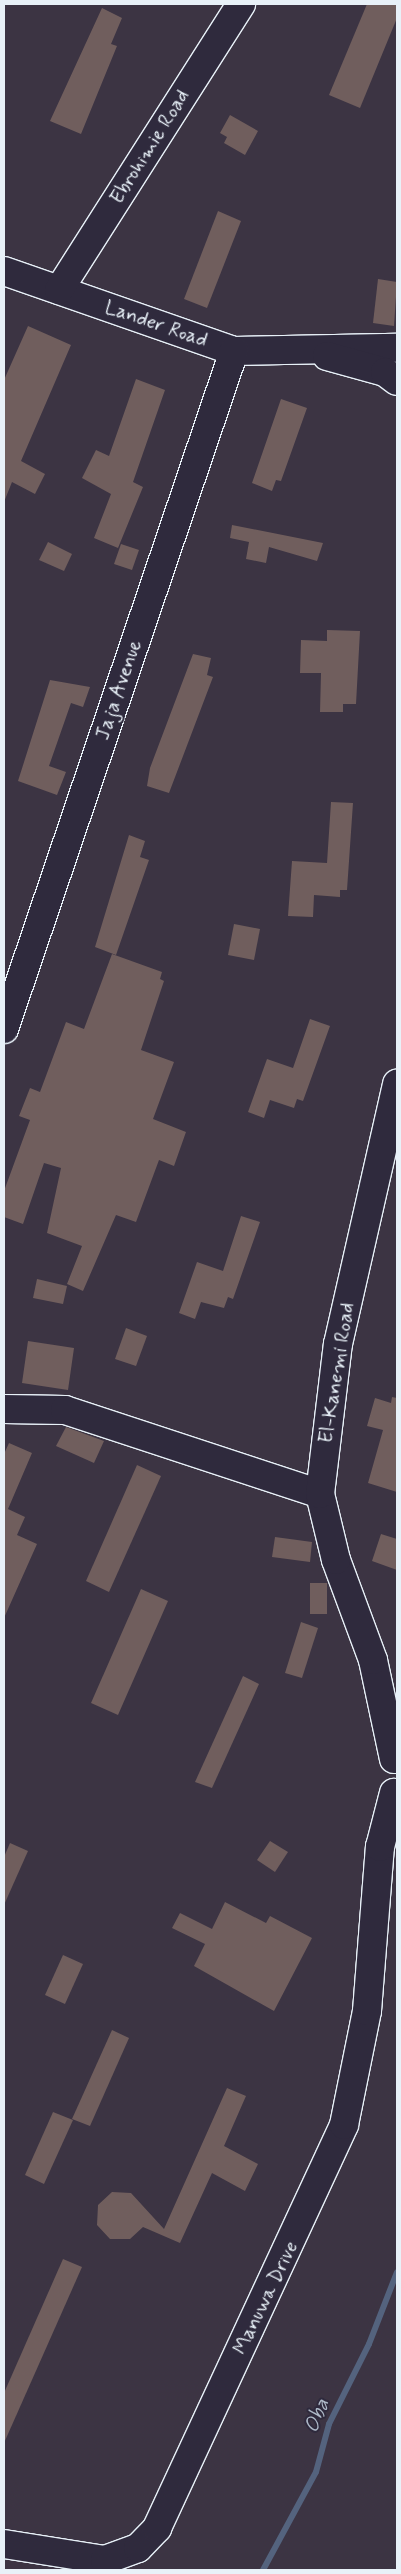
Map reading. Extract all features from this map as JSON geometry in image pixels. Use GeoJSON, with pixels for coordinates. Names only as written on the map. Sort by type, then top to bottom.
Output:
{"type":"FeatureCollection","features":[{"type":"Feature","properties":{"kind":"street","name":"Ebrohimie Road"},"geometry":{"type":"LineString","coordinates":[[59,290],[241,4]]}},
{"type":"Feature","properties":{"kind":"street","name":"Lander Road"},"geometry":{"type":"LineString","coordinates":[[4,271],[234,351],[313,353],[380,345],[397,348]]}},
{"type":"Feature","properties":{"kind":"street","name":"Jaja Avenue"},"geometry":{"type":"LineString","coordinates":[[4,1029],[234,351]]}},
{"type":"Feature","properties":{"kind":"street","name":"Lander Road"},"geometry":{"type":"LineString","coordinates":[[313,353],[385,372],[397,381]]}},
{"type":"Feature","properties":{"kind":"street","name":"El-Kanemi Road"},"geometry":{"type":"LineString","coordinates":[[396,1795],[390,1782],[395,1757],[374,1660],[336,1560],[320,1494],[338,1344],[397,1084]]}},
{"type":"Feature","properties":{"kind":"street"},"geometry":{"type":"LineString","coordinates":[[4,1410],[64,1410],[320,1494]]}},
{"type":"Feature","properties":{"kind":"street","name":"El-Kanemi Road"},"geometry":{"type":"LineString","coordinates":[[374,1660],[397,1688]]}},
{"type":"Feature","properties":{"kind":"street","name":"Manuwa Drive"},"geometry":{"type":"LineString","coordinates":[[4,2544],[105,2560],[138,2548],[157,2528],[344,2125],[367,2011],[378,1898],[380,1847],[396,1795]]}},
{"type":"Feature","properties":{"kind":"street","name":"Manuwa Drive"},"geometry":{"type":"LineString","coordinates":[[378,1898],[397,1865]]}},
{"type":"Feature","properties":{"kind":"building"},"geometry":{"type":"Polygon","coordinates":[[[367,4],[397,4],[397,18],[360,108],[329,95],[367,4]]]}},
{"type":"Feature","properties":{"kind":"building"},"geometry":{"type":"Polygon","coordinates":[[[102,8],[122,18],[111,44],[117,46],[81,134],[50,121],[102,8]]]}},
{"type":"Feature","properties":{"kind":"building"},"geometry":{"type":"Polygon","coordinates":[[[230,115],[258,131],[245,155],[224,143],[227,137],[220,133],[230,115]]]}},
{"type":"Feature","properties":{"kind":"building"},"geometry":{"type":"Polygon","coordinates":[[[218,211],[241,221],[207,308],[184,299],[218,211]]]}},
{"type":"Feature","properties":{"kind":"building"},"geometry":{"type":"Polygon","coordinates":[[[378,279],[397,282],[394,326],[373,323],[378,279]]]}},
{"type":"Feature","properties":{"kind":"building"},"geometry":{"type":"Polygon","coordinates":[[[28,326],[71,345],[21,461],[45,474],[35,494],[12,482],[4,502],[4,380],[28,326]]]}},
{"type":"Feature","properties":{"kind":"building"},"geometry":{"type":"Polygon","coordinates":[[[136,379],[165,390],[133,482],[143,487],[118,548],[94,538],[111,494],[82,478],[96,450],[109,456],[136,379]]]}},
{"type":"Feature","properties":{"kind":"building"},"geometry":{"type":"Polygon","coordinates":[[[281,399],[307,408],[281,481],[276,480],[272,491],[252,483],[281,399]]]}},
{"type":"Feature","properties":{"kind":"building"},"geometry":{"type":"Polygon","coordinates":[[[232,525],[323,543],[317,561],[269,547],[266,563],[246,559],[249,542],[230,538],[232,525]]]}},
{"type":"Feature","properties":{"kind":"building"},"geometry":{"type":"Polygon","coordinates":[[[48,542],[72,554],[64,571],[39,560],[48,542]]]}},
{"type":"Feature","properties":{"kind":"building"},"geometry":{"type":"Polygon","coordinates":[[[121,544],[139,550],[132,570],[114,564],[121,544]]]}},
{"type":"Feature","properties":{"kind":"building"},"geometry":{"type":"Polygon","coordinates":[[[327,630],[360,631],[356,704],[343,704],[343,712],[320,712],[321,673],[300,673],[301,640],[327,641],[327,630]]]}},
{"type":"Feature","properties":{"kind":"building"},"geometry":{"type":"Polygon","coordinates":[[[193,654],[211,658],[207,675],[213,677],[169,793],[147,786],[150,768],[193,654]]]}},
{"type":"Feature","properties":{"kind":"building"},"geometry":{"type":"Polygon","coordinates":[[[50,680],[90,687],[83,707],[71,703],[49,766],[66,772],[57,795],[18,781],[50,680]]]}},
{"type":"Feature","properties":{"kind":"building"},"geometry":{"type":"Polygon","coordinates":[[[331,802],[353,803],[347,890],[340,890],[340,897],[314,895],[313,917],[288,916],[292,861],[327,863],[331,802]]]}},
{"type":"Feature","properties":{"kind":"building"},"geometry":{"type":"Polygon","coordinates":[[[129,835],[145,841],[140,857],[149,860],[116,955],[95,947],[129,835]]]}},
{"type":"Feature","properties":{"kind":"building"},"geometry":{"type":"Polygon","coordinates":[[[234,924],[260,929],[254,960],[228,955],[234,924]]]}},
{"type":"Feature","properties":{"kind":"building"},"geometry":{"type":"Polygon","coordinates":[[[112,954],[162,972],[160,979],[164,981],[141,1050],[174,1062],[153,1119],[186,1132],[174,1166],[159,1160],[136,1222],[116,1215],[83,1291],[67,1284],[82,1246],[47,1233],[61,1168],[44,1163],[23,1224],[4,1217],[4,1191],[30,1120],[19,1116],[30,1088],[40,1092],[66,1022],[84,1029],[112,954]]]}},
{"type":"Feature","properties":{"kind":"building"},"geometry":{"type":"Polygon","coordinates":[[[310,1019],[330,1026],[303,1101],[297,1099],[294,1108],[270,1100],[264,1118],[248,1112],[267,1059],[293,1068],[310,1019]]]}},
{"type":"Feature","properties":{"kind":"building"},"geometry":{"type":"Polygon","coordinates":[[[241,1216],[260,1222],[233,1299],[228,1297],[224,1308],[201,1302],[195,1319],[179,1313],[197,1262],[223,1271],[241,1216]]]}},
{"type":"Feature","properties":{"kind":"building"},"geometry":{"type":"Polygon","coordinates":[[[37,1279],[67,1286],[63,1304],[33,1298],[37,1279]]]}},
{"type":"Feature","properties":{"kind":"building"},"geometry":{"type":"Polygon","coordinates":[[[126,1328],[147,1336],[136,1366],[115,1359],[126,1328]]]}},
{"type":"Feature","properties":{"kind":"building"},"geometry":{"type":"Polygon","coordinates":[[[28,1341],[74,1348],[68,1390],[22,1383],[28,1341]]]}},
{"type":"Feature","properties":{"kind":"building"},"geometry":{"type":"Polygon","coordinates":[[[392,1397],[397,1398],[397,1492],[368,1483],[383,1430],[367,1426],[375,1398],[391,1403],[392,1397]]]}},
{"type":"Feature","properties":{"kind":"building"},"geometry":{"type":"Polygon","coordinates":[[[66,1427],[104,1441],[94,1463],[56,1446],[66,1427]]]}},
{"type":"Feature","properties":{"kind":"building"},"geometry":{"type":"Polygon","coordinates":[[[9,1443],[32,1453],[8,1509],[25,1517],[17,1535],[37,1544],[4,1618],[4,1454],[9,1443]]]}},
{"type":"Feature","properties":{"kind":"building"},"geometry":{"type":"Polygon","coordinates":[[[137,1465],[161,1476],[109,1592],[86,1581],[137,1465]]]}},
{"type":"Feature","properties":{"kind":"building"},"geometry":{"type":"Polygon","coordinates":[[[381,1534],[397,1539],[397,1570],[372,1561],[381,1534]]]}},
{"type":"Feature","properties":{"kind":"building"},"geometry":{"type":"Polygon","coordinates":[[[275,1537],[312,1542],[310,1562],[272,1557],[275,1537]]]}},
{"type":"Feature","properties":{"kind":"building"},"geometry":{"type":"Polygon","coordinates":[[[310,1583],[327,1583],[327,1614],[310,1614],[310,1583]]]}},
{"type":"Feature","properties":{"kind":"building"},"geometry":{"type":"Polygon","coordinates":[[[141,1589],[168,1601],[118,1715],[91,1703],[141,1589]]]}},
{"type":"Feature","properties":{"kind":"building"},"geometry":{"type":"Polygon","coordinates":[[[301,1622],[318,1628],[302,1678],[285,1673],[301,1622]]]}},
{"type":"Feature","properties":{"kind":"building"},"geometry":{"type":"Polygon","coordinates":[[[243,1676],[259,1684],[212,1788],[195,1782],[243,1676]]]}},
{"type":"Feature","properties":{"kind":"building"},"geometry":{"type":"Polygon","coordinates":[[[270,1841],[288,1852],[275,1872],[257,1860],[270,1841]]]}},
{"type":"Feature","properties":{"kind":"building"},"geometry":{"type":"Polygon","coordinates":[[[10,1843],[28,1851],[4,1905],[4,1857],[10,1843]]]}},
{"type":"Feature","properties":{"kind":"building"},"geometry":{"type":"Polygon","coordinates":[[[225,1902],[266,1923],[270,1916],[312,1938],[274,2011],[194,1966],[205,1944],[172,1928],[180,1913],[212,1929],[225,1902]]]}},
{"type":"Feature","properties":{"kind":"building"},"geometry":{"type":"Polygon","coordinates":[[[63,1955],[83,1964],[65,2004],[45,1995],[63,1955]]]}},
{"type":"Feature","properties":{"kind":"building"},"geometry":{"type":"Polygon","coordinates":[[[112,2030],[129,2038],[90,2126],[72,2119],[112,2030]]]}},
{"type":"Feature","properties":{"kind":"building"},"geometry":{"type":"Polygon","coordinates":[[[227,2088],[246,2096],[224,2146],[258,2164],[245,2191],[212,2173],[180,2243],[143,2227],[130,2239],[110,2239],[97,2225],[98,2205],[112,2192],[131,2193],[164,2229],[227,2088]]]}},
{"type":"Feature","properties":{"kind":"building"},"geometry":{"type":"Polygon","coordinates":[[[53,2112],[73,2120],[44,2184],[25,2175],[53,2112]]]}},
{"type":"Feature","properties":{"kind":"building"},"geometry":{"type":"Polygon","coordinates":[[[63,2259],[82,2267],[4,2443],[4,2393],[63,2259]]]}},
{"type":"Feature","properties":{"kind":"waterway","name":"Oba"},"geometry":{"type":"LineString","coordinates":[[263,2570],[316,2472],[329,2424],[369,2344],[397,2272]]}}]}
